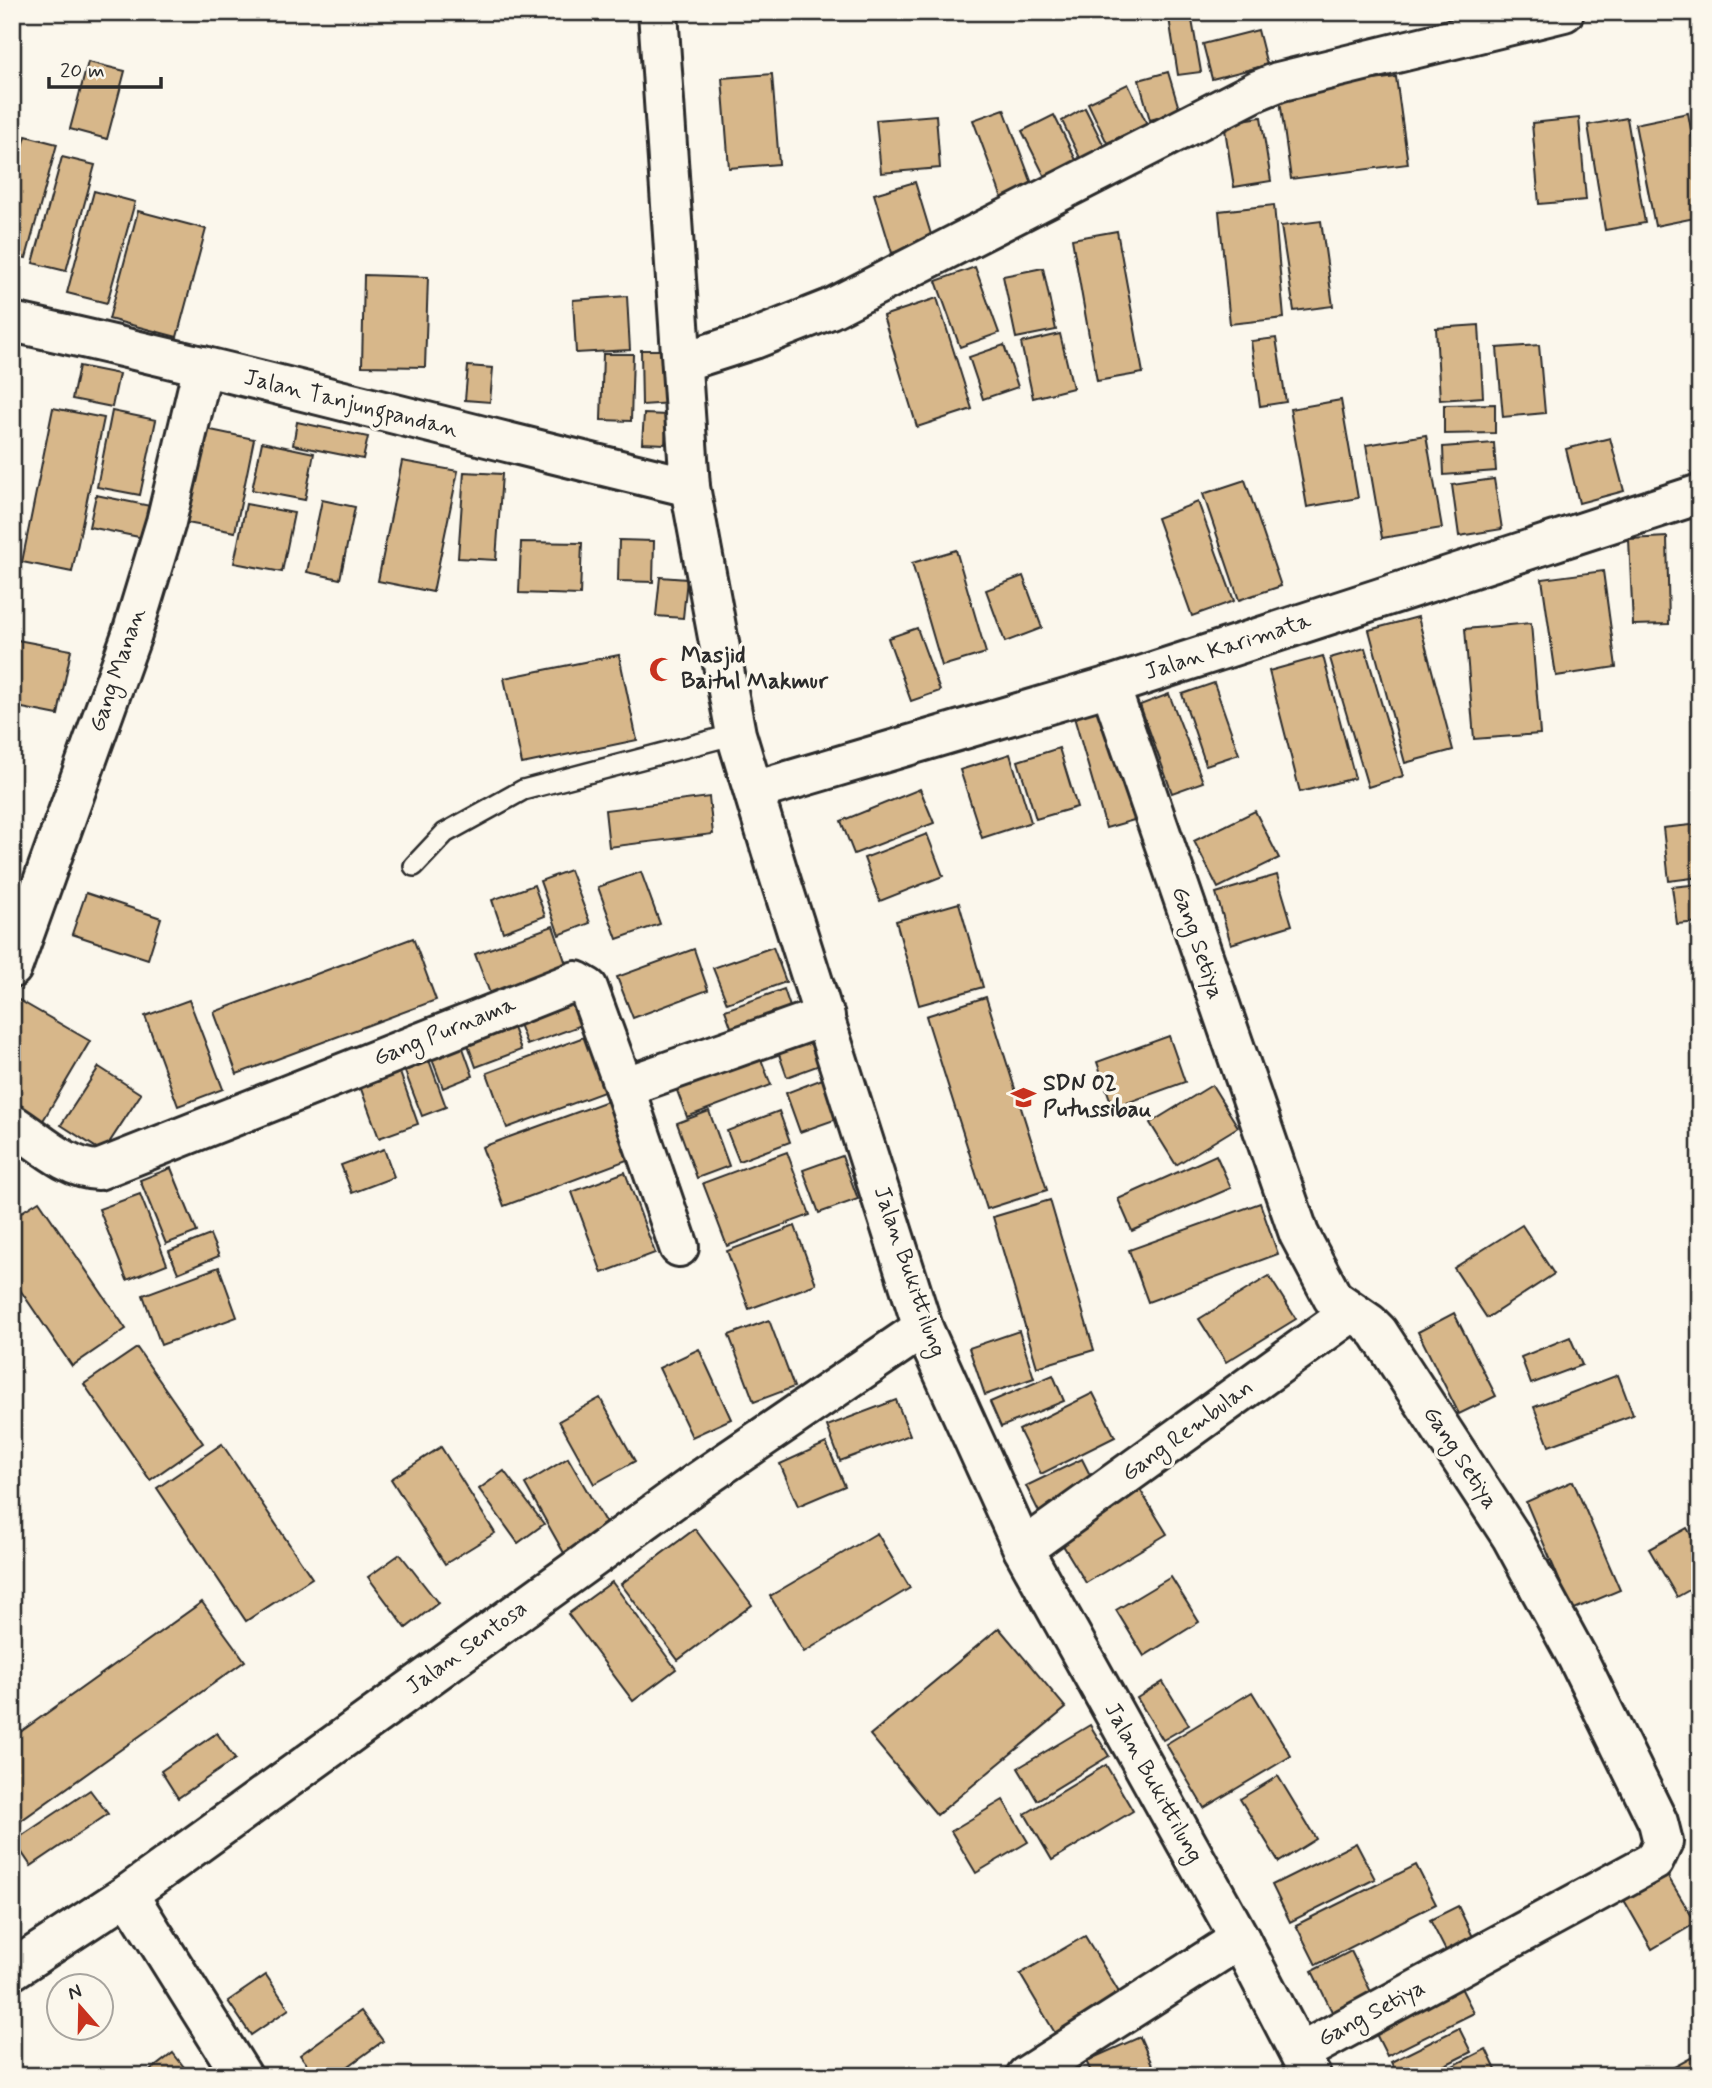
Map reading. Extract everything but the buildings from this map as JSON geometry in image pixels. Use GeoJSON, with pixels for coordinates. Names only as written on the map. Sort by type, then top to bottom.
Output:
{"type":"FeatureCollection","features":[{"type":"Feature","properties":{"kind":"street"},"geometry":{"type":"LineString","coordinates":[[682,362],[754,340],[830,309],[1258,90],[1298,76],[1564,12]]}},
{"type":"Feature","properties":{"kind":"street","name":"Jalan Bukittilung"},"geometry":{"type":"LineString","coordinates":[[658,14],[690,487],[736,734],[776,869],[923,1328],[1023,1549],[1240,1939],[1305,2065]]}},
{"type":"Feature","properties":{"kind":"street","name":"Jalan Tanjungpandan"},"geometry":{"type":"LineString","coordinates":[[12,321],[690,487]]}},
{"type":"Feature","properties":{"kind":"street","name":"Gang Manan"},"geometry":{"type":"LineString","coordinates":[[12,968],[131,637],[166,522],[203,366]]}},
{"type":"Feature","properties":{"kind":"street","name":"Jalan Karimata"},"geometry":{"type":"LineString","coordinates":[[754,791],[1110,685],[1700,494]]}},
{"type":"Feature","properties":{"kind":"street","name":"Gang Setiya"},"geometry":{"type":"LineString","coordinates":[[1110,685],[1299,1234],[1333,1298],[1378,1332],[1511,1536],[1577,1657],[1658,1822],[1663,1842],[1654,1861],[1305,2065]]}},
{"type":"Feature","properties":{"kind":"street","name":"Gang Purnama"},"geometry":{"type":"LineString","coordinates":[[12,1124],[73,1165],[98,1170],[576,981],[588,988],[624,1087]]}},
{"type":"Feature","properties":{"kind":"street"},"geometry":{"type":"LineString","coordinates":[[679,1247],[624,1087],[825,1016]]}},
{"type":"Feature","properties":{"kind":"street","name":"Gang Rembulan"},"geometry":{"type":"LineString","coordinates":[[1023,1549],[1352,1312]]}},
{"type":"Feature","properties":{"kind":"street","name":"Jalan Sentosa"},"geometry":{"type":"LineString","coordinates":[[12,1970],[128,1894],[699,1481],[923,1328]]}},
{"type":"Feature","properties":{"kind":"street"},"geometry":{"type":"LineString","coordinates":[[128,1894],[242,2076]]}},
{"type":"Feature","properties":{"kind":"street"},"geometry":{"type":"LineString","coordinates":[[1026,2076],[1240,1939]]}},
{"type":"Feature","properties":{"kind":"lane"},"geometry":{"type":"LineString","coordinates":[[414,866],[445,833],[523,790],[736,734]]}},
{"type":"Feature","properties":{"kind":"place","name":"Masjid Baitul Makmur"},"geometry":{"type":"Point","coordinates":[661,669]}},
{"type":"Feature","properties":{"kind":"place","name":"SDN 02 Putussibau"},"geometry":{"type":"Point","coordinates":[1023,1097]}}]}
